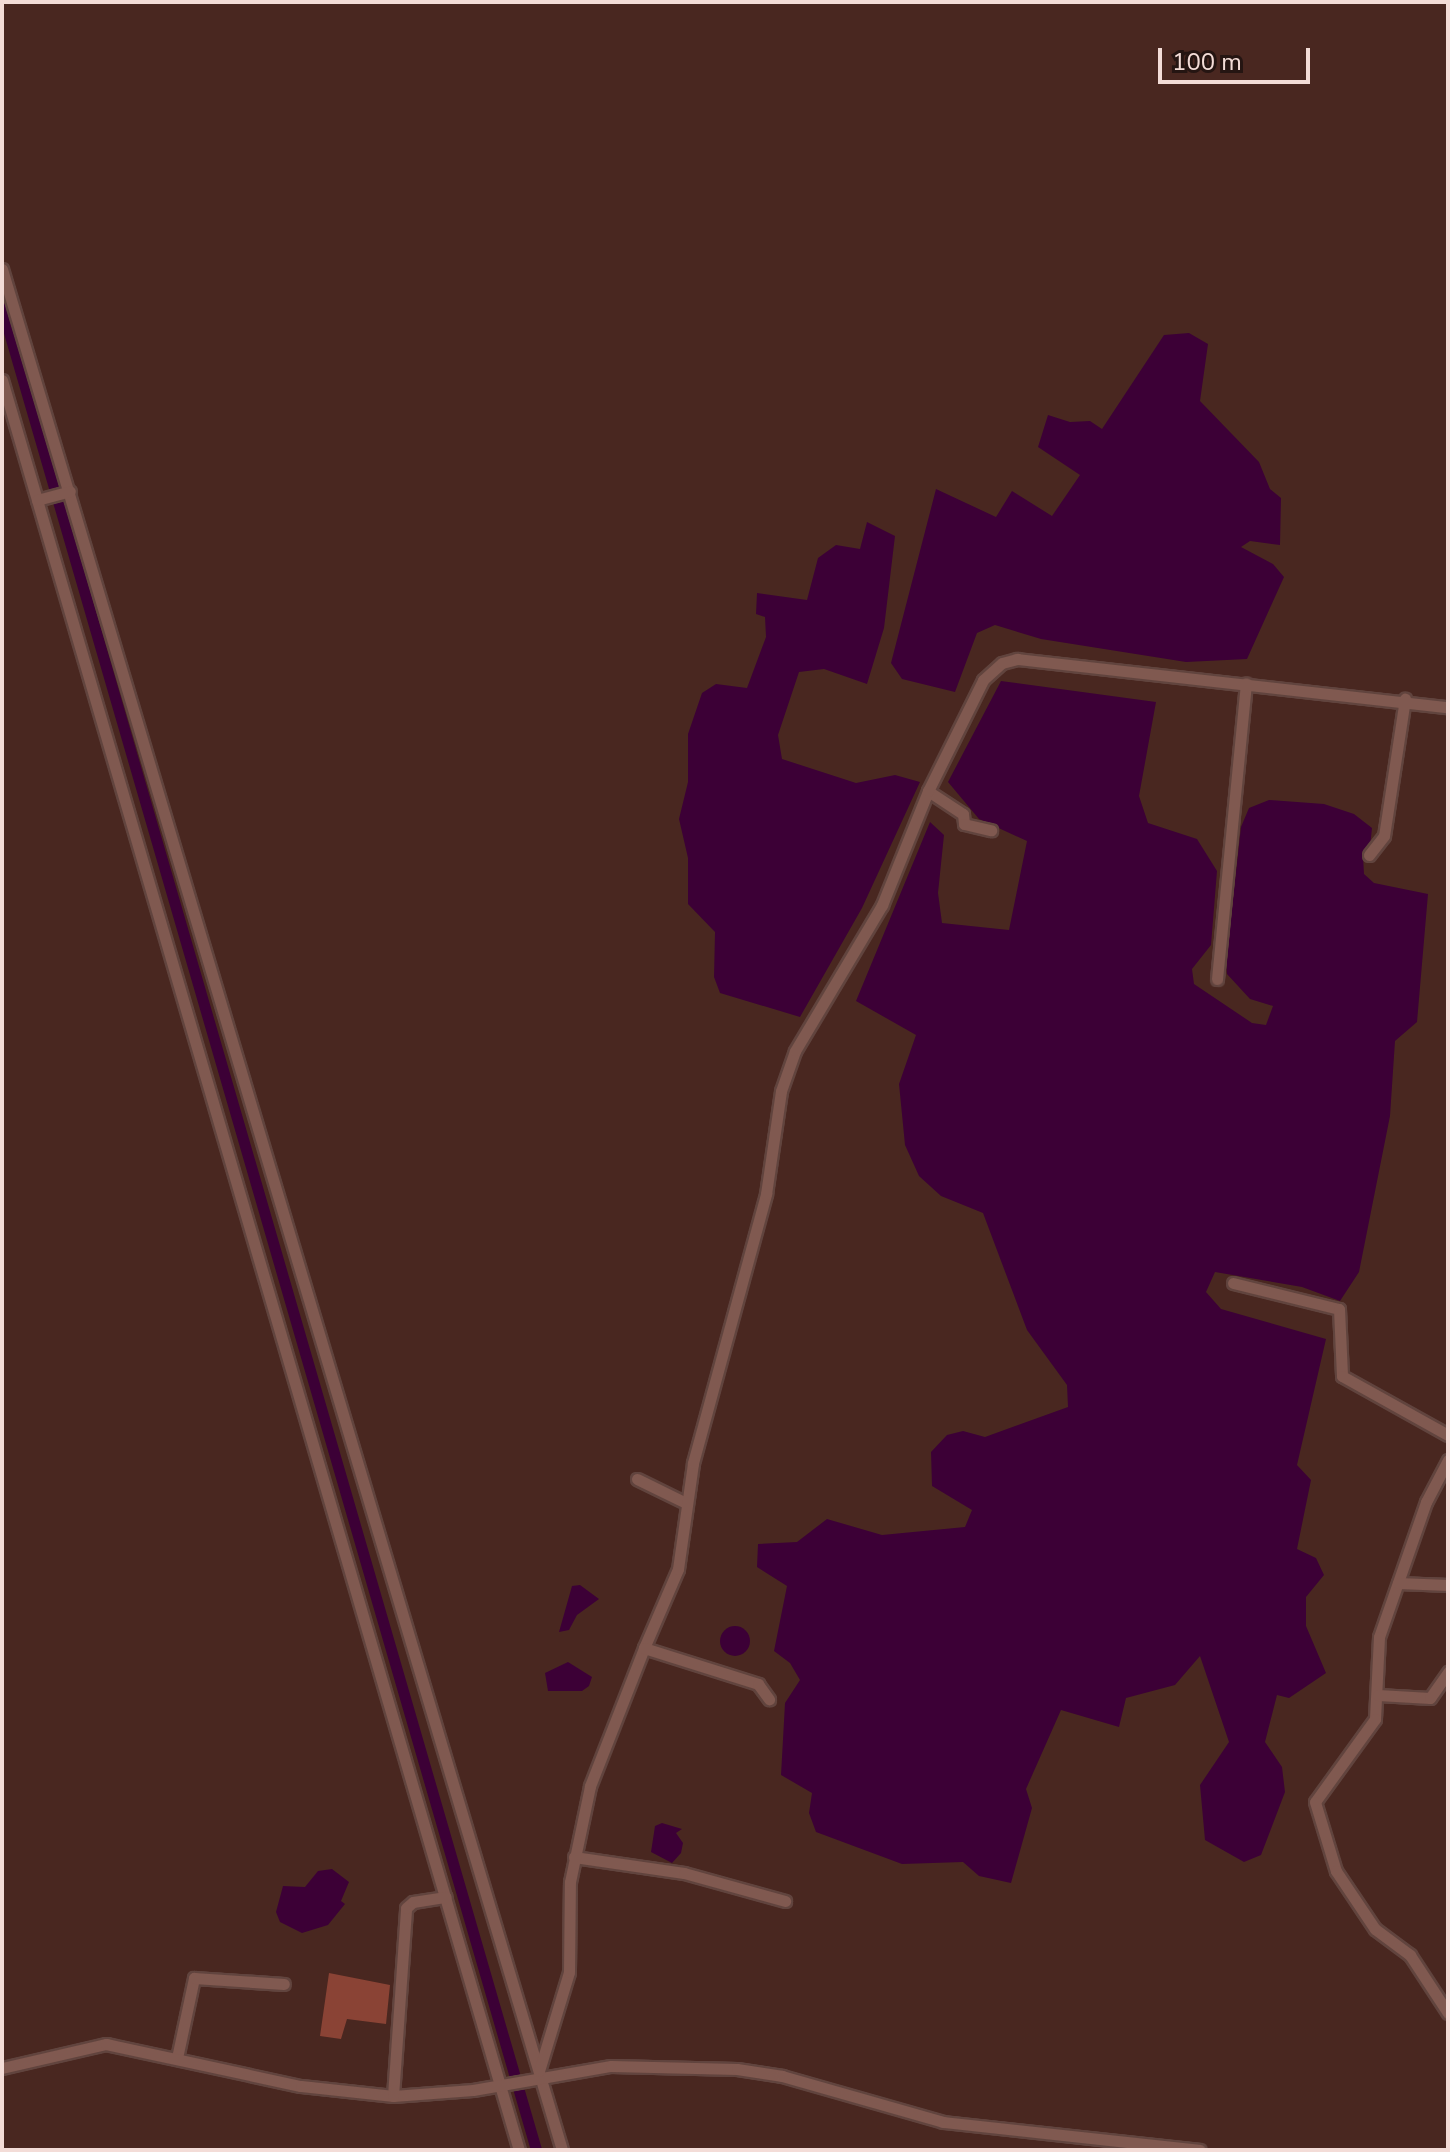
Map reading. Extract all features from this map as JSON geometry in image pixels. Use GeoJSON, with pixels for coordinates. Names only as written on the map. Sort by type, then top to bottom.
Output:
{"type":"FeatureCollection","features":[{"type":"Feature","properties":{"kind":"street"},"geometry":{"type":"LineString","coordinates":[[2,269],[537,2075],[562,2150]]}},
{"type":"Feature","properties":{"kind":"street"},"geometry":{"type":"LineString","coordinates":[[2,380],[41,499],[446,1897],[504,2084],[519,2150]]}},
{"type":"Feature","properties":{"kind":"street"},"geometry":{"type":"LineString","coordinates":[[41,499],[66,492]]}},
{"type":"Feature","properties":{"kind":"street"},"geometry":{"type":"LineString","coordinates":[[537,2075],[569,1972],[574,1857],[590,1786],[626,1682],[678,1569],[684,1502],[766,1194],[781,1091],[795,1051],[822,1013],[896,878],[928,791],[983,680],[1002,663],[1043,661],[1405,699],[1448,707]]}},
{"type":"Feature","properties":{"kind":"street"},"geometry":{"type":"LineString","coordinates":[[1217,979],[1246,683]]}},
{"type":"Feature","properties":{"kind":"street"},"geometry":{"type":"LineString","coordinates":[[1369,855],[1384,836],[1405,699]]}},
{"type":"Feature","properties":{"kind":"street"},"geometry":{"type":"LineString","coordinates":[[928,791],[963,814],[964,824],[991,830]]}},
{"type":"Feature","properties":{"kind":"street"},"geometry":{"type":"LineString","coordinates":[[1233,1283],[1339,1309],[1342,1376],[1448,1435]]}},
{"type":"Feature","properties":{"kind":"street"},"geometry":{"type":"LineString","coordinates":[[1448,1460],[1426,1502],[1379,1637],[1375,1719],[1315,1802],[1336,1871],[1375,1929],[1410,1955],[1448,2013]]}},
{"type":"Feature","properties":{"kind":"street"},"geometry":{"type":"LineString","coordinates":[[637,1479],[684,1502]]}},
{"type":"Feature","properties":{"kind":"street"},"geometry":{"type":"LineString","coordinates":[[1398,1583],[1448,1585]]}},
{"type":"Feature","properties":{"kind":"street"},"geometry":{"type":"LineString","coordinates":[[644,1648],[758,1684],[769,1699]]}},
{"type":"Feature","properties":{"kind":"street"},"geometry":{"type":"LineString","coordinates":[[1378,1695],[1430,1698],[1448,1672]]}},
{"type":"Feature","properties":{"kind":"street"},"geometry":{"type":"LineString","coordinates":[[574,1857],[684,1873],[785,1901]]}},
{"type":"Feature","properties":{"kind":"street"},"geometry":{"type":"LineString","coordinates":[[393,2096],[406,1908],[413,1902],[446,1897]]}},
{"type":"Feature","properties":{"kind":"street"},"geometry":{"type":"LineString","coordinates":[[177,2058],[194,1978],[284,1984]]}},
{"type":"Feature","properties":{"kind":"street"},"geometry":{"type":"LineString","coordinates":[[2,2068],[106,2044],[301,2086],[393,2096],[504,2084],[537,2075],[611,2066],[737,2069],[782,2076],[943,2122],[1199,2150]]}},
{"type":"Feature","properties":{"kind":"shaded area"},"geometry":{"type":"Polygon","coordinates":[[[1189,333],[1208,344],[1200,401],[1259,462],[1270,489],[1281,498],[1280,545],[1250,541],[1241,547],[1273,564],[1284,577],[1247,659],[1186,662],[1041,639],[995,625],[977,633],[955,692],[902,679],[891,663],[936,489],[996,517],[1012,491],[1052,516],[1080,475],[1038,447],[1048,415],[1070,422],[1090,421],[1102,429],[1164,335],[1189,333]]]}},
{"type":"Feature","properties":{"kind":"shaded area"},"geometry":{"type":"Polygon","coordinates":[[[867,522],[895,536],[884,628],[867,684],[824,669],[799,672],[778,735],[782,759],[856,783],[895,775],[920,782],[862,908],[800,1017],[720,993],[714,977],[715,932],[688,904],[688,858],[679,819],[688,782],[688,734],[702,693],[716,684],[747,688],[766,637],[765,617],[756,614],[757,593],[807,600],[818,558],[836,545],[860,549],[867,522]]]}},
{"type":"Feature","properties":{"kind":"shaded area"},"geometry":{"type":"Polygon","coordinates":[[[1001,681],[1156,702],[1139,796],[1148,823],[1197,839],[1217,871],[1211,945],[1192,969],[1194,984],[1252,1023],[1266,1025],[1273,1006],[1250,999],[1227,974],[1226,962],[1241,827],[1249,808],[1269,800],[1324,804],[1354,814],[1372,828],[1370,847],[1363,856],[1364,874],[1374,883],[1428,894],[1417,1022],[1395,1041],[1390,1116],[1359,1272],[1340,1301],[1302,1287],[1215,1272],[1206,1292],[1221,1309],[1326,1339],[1297,1465],[1311,1480],[1297,1549],[1316,1558],[1324,1575],[1306,1597],[1306,1626],[1326,1673],[1289,1698],[1277,1695],[1265,1742],[1282,1767],[1285,1792],[1261,1855],[1244,1862],[1205,1840],[1200,1785],[1229,1742],[1200,1656],[1175,1685],[1126,1698],[1119,1727],[1061,1710],[1026,1789],[1032,1808],[1011,1883],[979,1876],[963,1862],[902,1864],[816,1832],[809,1813],[812,1793],[781,1775],[785,1703],[800,1680],[790,1663],[774,1651],[787,1586],[757,1567],[758,1544],[797,1542],[827,1519],[882,1535],[965,1527],[972,1510],[932,1486],[931,1452],[947,1435],[963,1431],[985,1437],[1068,1407],[1067,1385],[1027,1330],[983,1213],[941,1196],[919,1176],[905,1145],[899,1084],[916,1035],[856,1001],[930,822],[944,835],[938,893],[942,923],[1009,930],[1027,841],[979,819],[948,782],[1001,681]]]}},
{"type":"Feature","properties":{"kind":"shaded area"},"geometry":{"type":"Polygon","coordinates":[[[580,1585],[599,1599],[577,1615],[569,1630],[559,1632],[572,1586],[580,1585]]]}},
{"type":"Feature","properties":{"kind":"shaded area"},"geometry":{"type":"Polygon","coordinates":[[[735,1626],[746,1630],[750,1641],[746,1652],[735,1656],[724,1652],[720,1641],[724,1630],[735,1626]]]}},
{"type":"Feature","properties":{"kind":"shaded area"},"geometry":{"type":"Polygon","coordinates":[[[568,1662],[592,1677],[589,1686],[582,1691],[548,1691],[545,1673],[568,1662]]]}},
{"type":"Feature","properties":{"kind":"shaded area"},"geometry":{"type":"Polygon","coordinates":[[[662,1823],[682,1829],[676,1833],[683,1843],[681,1853],[672,1863],[651,1852],[655,1826],[662,1823]]]}},
{"type":"Feature","properties":{"kind":"shaded area"},"geometry":{"type":"Polygon","coordinates":[[[332,1869],[349,1882],[341,1901],[345,1904],[328,1925],[302,1933],[280,1922],[276,1912],[283,1886],[305,1887],[318,1871],[332,1869]]]}},
{"type":"Feature","properties":{"kind":"shaded area"},"geometry":{"type":"Polygon","coordinates":[[[329,1973],[390,1985],[386,2024],[347,2019],[341,2039],[320,2036],[329,1973]]]}},
{"type":"Feature","properties":{"kind":"waterway"},"geometry":{"type":"LineString","coordinates":[[2,308],[536,2150]]}}]}
